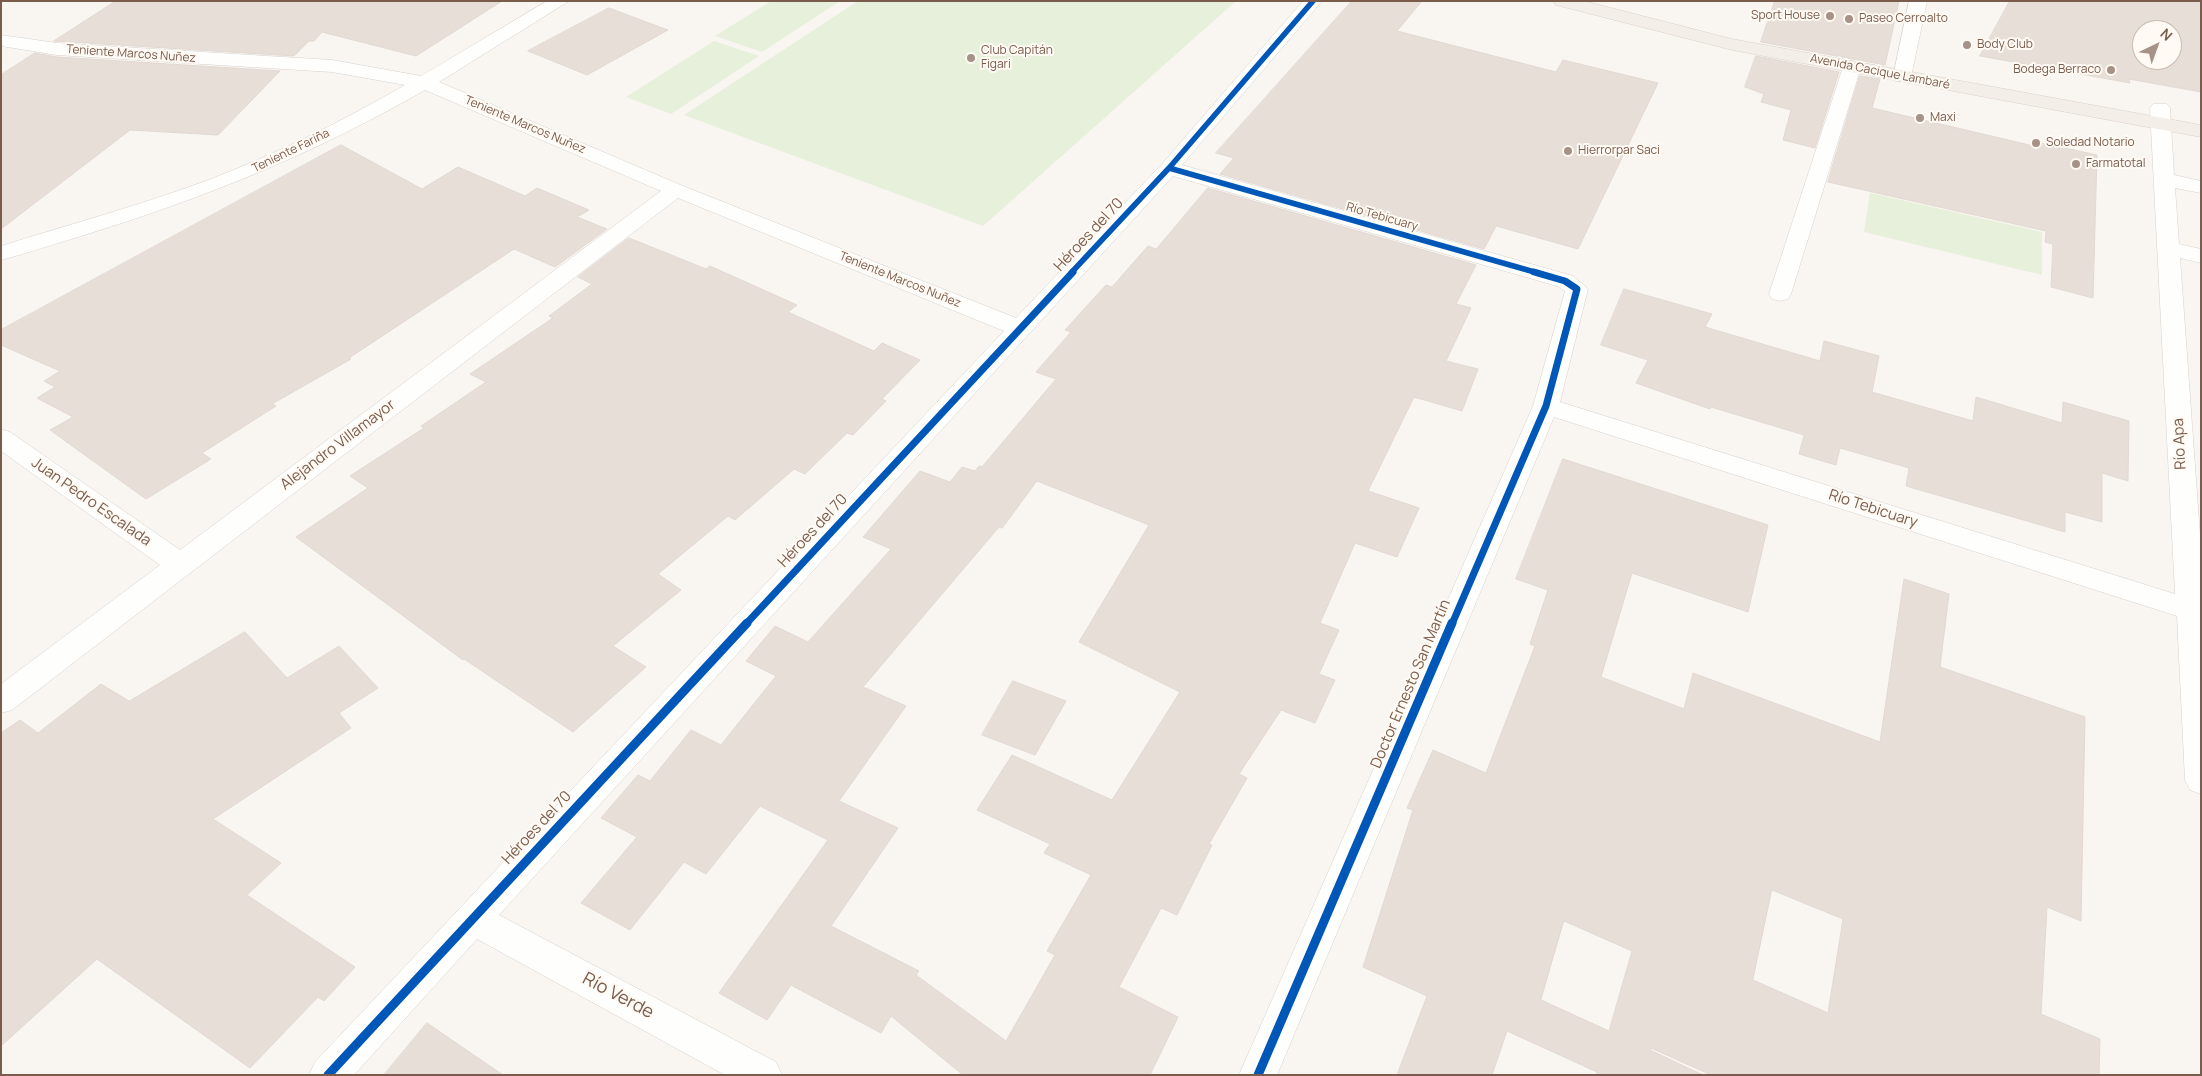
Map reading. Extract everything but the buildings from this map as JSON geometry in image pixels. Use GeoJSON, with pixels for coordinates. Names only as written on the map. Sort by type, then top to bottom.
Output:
{"type":"FeatureCollection","features":[{"type":"Feature","properties":{"kind":"main road","name":"Avenida Cacique Lambaré"},"geometry":{"type":"LineString","coordinates":[[1562,1],[1732,44],[1852,67],[1904,70]]}},
{"type":"Feature","properties":{"kind":"main road","name":"Avenida Cacique Lambaré"},"geometry":{"type":"LineString","coordinates":[[1621,1],[1904,70],[2161,116],[2201,116]]}},
{"type":"Feature","properties":{"kind":"main road","name":"Avenida Cacique Lambaré"},"geometry":{"type":"LineString","coordinates":[[2161,116],[2201,131]]}},
{"type":"Feature","properties":{"kind":"street","name":"Teniente Fariña"},"geometry":{"type":"LineString","coordinates":[[1,253],[222,182],[279,158],[426,82],[560,1]]}},
{"type":"Feature","properties":{"kind":"street","name":"Héroes del 70"},"geometry":{"type":"LineString","coordinates":[[328,1075],[1169,168],[1313,1]]}},
{"type":"Feature","properties":{"kind":"street"},"geometry":{"type":"LineString","coordinates":[[1904,70],[1918,1]]}},
{"type":"Feature","properties":{"kind":"street","name":"Teniente Marcos Nuñez"},"geometry":{"type":"LineString","coordinates":[[1,40],[57,49],[332,66],[426,82],[676,190],[1021,328]]}},
{"type":"Feature","properties":{"kind":"street"},"geometry":{"type":"LineString","coordinates":[[1780,294],[1852,67]]}},
{"type":"Feature","properties":{"kind":"street","name":"Río Apa"},"geometry":{"type":"LineString","coordinates":[[2161,116],[2168,248],[2195,611],[2201,780]]}},
{"type":"Feature","properties":{"kind":"street","name":"Río Tebicuary"},"geometry":{"type":"LineString","coordinates":[[1169,168],[1565,281],[1577,289],[1575,299]]}},
{"type":"Feature","properties":{"kind":"street"},"geometry":{"type":"LineString","coordinates":[[2165,179],[2201,187]]}},
{"type":"Feature","properties":{"kind":"street","name":"Alejandro Villamayor"},"geometry":{"type":"LineString","coordinates":[[1,701],[676,190]]}},
{"type":"Feature","properties":{"kind":"street"},"geometry":{"type":"LineString","coordinates":[[2168,248],[2201,256]]}},
{"type":"Feature","properties":{"kind":"street","name":"Doctor Ernesto San Martín"},"geometry":{"type":"LineString","coordinates":[[1258,1075],[1546,406],[1575,299]]}},
{"type":"Feature","properties":{"kind":"street","name":"Río Tebicuary"},"geometry":{"type":"LineString","coordinates":[[1546,406],[2195,611]]}},
{"type":"Feature","properties":{"kind":"street","name":"Juan Pedro Escalada"},"geometry":{"type":"LineString","coordinates":[[1,438],[180,565]]}},
{"type":"Feature","properties":{"kind":"street","name":"Río Verde"},"geometry":{"type":"LineString","coordinates":[[472,918],[763,1075]]}},
{"type":"Feature","properties":{"kind":"green space"},"geometry":{"type":"Polygon","coordinates":[[[771,1],[840,1],[762,52],[715,36],[771,1]]]}},
{"type":"Feature","properties":{"kind":"green space","name":"Club Capitán Figari"},"geometry":{"type":"Polygon","coordinates":[[[858,1],[1236,1],[983,226],[684,115],[858,1]]]}},
{"type":"Feature","properties":{"kind":"green space"},"geometry":{"type":"Polygon","coordinates":[[[714,41],[759,56],[671,114],[626,97],[714,41]]]}},
{"type":"Feature","properties":{"kind":"green space"},"geometry":{"type":"Polygon","coordinates":[[[1870,193],[2042,232],[2042,275],[1864,232],[1870,193]]]}},
{"type":"Feature","properties":{"kind":"cycle path"},"geometry":{"type":"LineString","coordinates":[[328,1075],[1169,168],[1313,1]]}},
{"type":"Feature","properties":{"kind":"cycle path"},"geometry":{"type":"LineString","coordinates":[[1169,168],[1565,281],[1577,289],[1546,406],[1258,1075]]}},
{"type":"Feature","properties":{"kind":"place","name":"Sport House"},"geometry":{"type":"Point","coordinates":[1830,16]}},
{"type":"Feature","properties":{"kind":"place","name":"Paseo Cerroalto"},"geometry":{"type":"Point","coordinates":[1849,19]}},
{"type":"Feature","properties":{"kind":"place","name":"Body Club"},"geometry":{"type":"Point","coordinates":[1967,45]}},
{"type":"Feature","properties":{"kind":"place","name":"Club Capitán Figari"},"geometry":{"type":"Point","coordinates":[971,58]}},
{"type":"Feature","properties":{"kind":"place","name":"Bodega Berraco"},"geometry":{"type":"Point","coordinates":[2111,70]}},
{"type":"Feature","properties":{"kind":"place","name":"Maxi"},"geometry":{"type":"Point","coordinates":[1920,118]}},
{"type":"Feature","properties":{"kind":"place","name":"Soledad Notario"},"geometry":{"type":"Point","coordinates":[2036,143]}},
{"type":"Feature","properties":{"kind":"place","name":"Hierrorpar Saci"},"geometry":{"type":"Point","coordinates":[1568,151]}},
{"type":"Feature","properties":{"kind":"place","name":"Farmatotal"},"geometry":{"type":"Point","coordinates":[2076,164]}}]}
